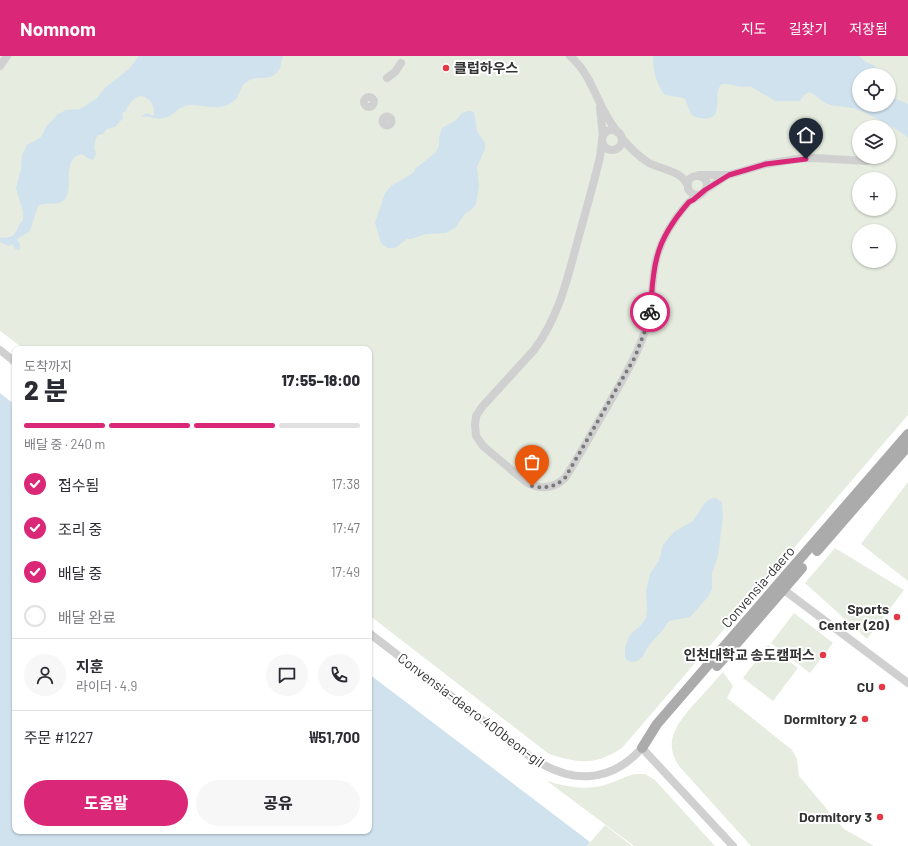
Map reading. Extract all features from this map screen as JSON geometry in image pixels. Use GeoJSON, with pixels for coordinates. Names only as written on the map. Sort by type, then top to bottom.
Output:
{"type":"FeatureCollection","features":[{"type":"Feature","properties":{"kind":"main road","name":"Convensia-daero"},"geometry":{"type":"LineString","coordinates":[[649,737],[657,724],[908,434]]}},
{"type":"Feature","properties":{"kind":"main road","name":"Convensia-daero"},"geometry":{"type":"LineString","coordinates":[[649,737],[679,710],[908,446]]}},
{"type":"Feature","properties":{"kind":"main road"},"geometry":{"type":"LineString","coordinates":[[642,748],[649,737]]}},
{"type":"Feature","properties":{"kind":"street"},"geometry":{"type":"LineString","coordinates":[[0,66],[7,56]]}},
{"type":"Feature","properties":{"kind":"street"},"geometry":{"type":"LineString","coordinates":[[571,56],[586,73],[599,101],[619,134],[629,147],[649,162],[684,179],[688,187],[695,195],[703,192]]}},
{"type":"Feature","properties":{"kind":"street"},"geometry":{"type":"LineString","coordinates":[[387,78],[395,72],[401,63]]}},
{"type":"Feature","properties":{"kind":"street"},"geometry":{"type":"LineString","coordinates":[[599,101],[602,139],[604,147],[610,150]]}},
{"type":"Feature","properties":{"kind":"street"},"geometry":{"type":"LineString","coordinates":[[619,134],[610,130],[604,134],[602,139],[600,157],[564,292],[554,319],[541,341],[482,407],[478,412],[475,421],[475,431],[479,441],[532,486],[540,488],[554,486],[565,478],[628,371],[641,343],[650,312],[655,264],[669,228],[689,202],[729,175]]}},
{"type":"Feature","properties":{"kind":"street"},"geometry":{"type":"LineString","coordinates":[[619,134],[621,144],[619,147]]}},
{"type":"Feature","properties":{"kind":"street"},"geometry":{"type":"LineString","coordinates":[[600,157],[610,150],[619,147],[629,147]]}},
{"type":"Feature","properties":{"kind":"street"},"geometry":{"type":"LineString","coordinates":[[674,173],[729,175],[766,164],[797,159],[852,159]]}},
{"type":"Feature","properties":{"kind":"street"},"geometry":{"type":"LineString","coordinates":[[689,202],[688,187],[690,178],[697,175],[705,179],[706,183],[703,192]]}},
{"type":"Feature","properties":{"kind":"street"},"geometry":{"type":"LineString","coordinates":[[0,350],[12,360]]}},
{"type":"Feature","properties":{"kind":"street"},"geometry":{"type":"LineString","coordinates":[[784,590],[908,683]]}},
{"type":"Feature","properties":{"kind":"street","name":"Convensia-daero 400beon-gil"},"geometry":{"type":"LineString","coordinates":[[372,635],[528,755],[552,770],[576,776],[592,776],[606,773],[626,763],[642,748]]}},
{"type":"Feature","properties":{"kind":"street"},"geometry":{"type":"LineString","coordinates":[[642,748],[733,846]]}},
{"type":"Feature","properties":{"kind":"shaded area"},"geometry":{"type":"Polygon","coordinates":[[[0,56],[908,56],[908,415],[622,748],[612,754],[595,760],[578,761],[549,754],[372,617],[372,346],[20,346],[0,331],[0,56]]]}},
{"type":"Feature","properties":{"kind":"shaded area"},"geometry":{"type":"Polygon","coordinates":[[[908,482],[908,581],[861,544],[908,482]]]}},
{"type":"Feature","properties":{"kind":"shaded area"},"geometry":{"type":"Polygon","coordinates":[[[835,548],[904,590],[867,639],[805,583],[835,548]]]}},
{"type":"Feature","properties":{"kind":"shaded area"},"geometry":{"type":"Polygon","coordinates":[[[794,613],[833,643],[810,673],[771,643],[794,613]]]}},
{"type":"Feature","properties":{"kind":"shaded area"},"geometry":{"type":"Polygon","coordinates":[[[768,645],[798,668],[773,701],[743,678],[768,645]]]}},
{"type":"Feature","properties":{"kind":"shaded area"},"geometry":{"type":"Polygon","coordinates":[[[723,672],[733,686],[727,698],[792,750],[797,759],[799,776],[836,820],[844,829],[874,846],[751,846],[679,766],[674,757],[672,748],[672,739],[675,731],[685,715],[723,672]]]}},
{"type":"Feature","properties":{"kind":"shaded area"},"geometry":{"type":"Polygon","coordinates":[[[637,774],[645,774],[655,780],[715,846],[634,846],[547,781],[562,785],[585,788],[608,784],[637,774]]]}},
{"type":"Feature","properties":{"kind":"shaded area"},"geometry":{"type":"Polygon","coordinates":[[[605,825],[632,846],[587,846],[605,825]]]}},
{"type":"Feature","properties":{"kind":"water"},"geometry":{"type":"Polygon","coordinates":[[[139,56],[283,56],[277,73],[273,76],[248,81],[242,87],[236,99],[227,105],[214,107],[191,105],[182,107],[168,117],[164,118],[140,117],[147,113],[153,116],[154,108],[147,98],[140,96],[135,98],[129,104],[126,111],[122,113],[123,118],[115,127],[107,129],[103,134],[98,135],[94,147],[96,154],[93,160],[82,154],[76,156],[72,161],[65,199],[59,203],[38,206],[30,231],[17,239],[20,245],[19,250],[15,249],[12,244],[9,246],[0,242],[0,238],[12,236],[23,220],[23,212],[16,188],[21,169],[22,155],[27,145],[41,137],[46,127],[58,114],[66,110],[80,109],[97,98],[106,87],[129,69],[139,56]]]}},
{"type":"Feature","properties":{"kind":"water"},"geometry":{"type":"Polygon","coordinates":[[[653,56],[859,56],[877,68],[852,68],[852,108],[828,104],[809,92],[804,95],[800,101],[775,101],[750,86],[742,87],[722,84],[719,88],[716,112],[714,116],[709,118],[700,118],[693,116],[684,98],[665,95],[659,86],[653,56]]]}},
{"type":"Feature","properties":{"kind":"water"},"geometry":{"type":"Polygon","coordinates":[[[896,99],[908,104],[908,138],[896,129],[896,120],[879,120],[862,112],[896,112],[896,99]]]}},
{"type":"Feature","properties":{"kind":"water"},"geometry":{"type":"Polygon","coordinates":[[[469,111],[474,112],[477,131],[485,143],[485,149],[477,167],[479,186],[476,204],[465,214],[455,228],[446,233],[426,234],[407,239],[395,248],[387,248],[381,243],[375,223],[385,193],[391,186],[413,173],[416,168],[435,153],[439,146],[439,138],[442,128],[456,120],[462,113],[469,111]]]}},
{"type":"Feature","properties":{"kind":"water"},"geometry":{"type":"Polygon","coordinates":[[[0,393],[12,403],[12,834],[372,834],[372,676],[590,842],[587,846],[0,846],[0,393]]]}},
{"type":"Feature","properties":{"kind":"water"},"geometry":{"type":"Polygon","coordinates":[[[716,498],[722,503],[723,516],[718,556],[712,573],[712,589],[708,597],[690,617],[669,621],[649,645],[643,656],[637,661],[631,662],[627,660],[625,657],[625,647],[630,635],[646,618],[646,590],[650,574],[659,561],[663,545],[674,532],[693,521],[705,503],[710,499],[716,498]]]}},
{"type":"Feature","properties":{"kind":"way so far"},"geometry":{"type":"LineString","coordinates":[[532,486],[547,488],[560,483],[565,478],[628,371],[641,343],[650,312]]}},
{"type":"Feature","properties":{"kind":"place","name":"클럽하우스"},"geometry":{"type":"Point","coordinates":[446,68]}},
{"type":"Feature","properties":{"kind":"place","name":"Sports Center (20)"},"geometry":{"type":"Point","coordinates":[897,617]}},
{"type":"Feature","properties":{"kind":"place","name":"인천대학교 송도캠퍼스"},"geometry":{"type":"Point","coordinates":[823,655]}},
{"type":"Feature","properties":{"kind":"place","name":"CU"},"geometry":{"type":"Point","coordinates":[882,687]}},
{"type":"Feature","properties":{"kind":"place","name":"Dormitory 2"},"geometry":{"type":"Point","coordinates":[865,719]}},
{"type":"Feature","properties":{"kind":"place","name":"Dormitory 3"},"geometry":{"type":"Point","coordinates":[880,817]}},
{"type":"Feature","properties":{"kind":"route"},"geometry":{"type":"LineString","coordinates":[[650,312],[654,270],[660,248],[669,228],[689,202],[729,175],[766,164],[806,159]]}}]}
